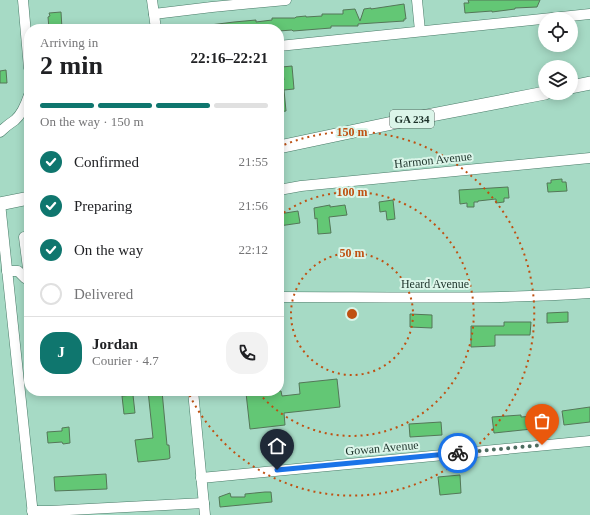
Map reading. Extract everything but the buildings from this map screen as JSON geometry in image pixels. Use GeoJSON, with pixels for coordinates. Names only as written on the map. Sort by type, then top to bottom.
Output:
{"type":"FeatureCollection","features":[{"type":"Feature","properties":{"kind":"main road"},"geometry":{"type":"LineString","coordinates":[[578,86],[590,83]]}},
{"type":"Feature","properties":{"kind":"main road","name":"GA 234"},"geometry":{"type":"LineString","coordinates":[[284,146],[538,93]]}},
{"type":"Feature","properties":{"kind":"main road"},"geometry":{"type":"LineString","coordinates":[[0,203],[24,199]]}},
{"type":"Feature","properties":{"kind":"street"},"geometry":{"type":"LineString","coordinates":[[23,0],[25,24]]}},
{"type":"Feature","properties":{"kind":"street"},"geometry":{"type":"LineString","coordinates":[[152,0],[155,24]]}},
{"type":"Feature","properties":{"kind":"street"},"geometry":{"type":"LineString","coordinates":[[154,14],[255,1],[286,0]]}},
{"type":"Feature","properties":{"kind":"street"},"geometry":{"type":"LineString","coordinates":[[417,0],[420,31]]}},
{"type":"Feature","properties":{"kind":"street"},"geometry":{"type":"LineString","coordinates":[[284,45],[590,14]]}},
{"type":"Feature","properties":{"kind":"street"},"geometry":{"type":"LineString","coordinates":[[0,132],[16,119],[24,107]]}},
{"type":"Feature","properties":{"kind":"street","name":"Harmon Avenue"},"geometry":{"type":"LineString","coordinates":[[284,189],[301,186],[590,158]]}},
{"type":"Feature","properties":{"kind":"street"},"geometry":{"type":"LineString","coordinates":[[0,203],[33,513],[204,502]]}},
{"type":"Feature","properties":{"kind":"street"},"geometry":{"type":"LineString","coordinates":[[7,271],[18,271],[24,275]]}},
{"type":"Feature","properties":{"kind":"street"},"geometry":{"type":"LineString","coordinates":[[9,285],[19,284],[24,281]]}},
{"type":"Feature","properties":{"kind":"street","name":"Heard Avenue"},"geometry":{"type":"LineString","coordinates":[[284,297],[465,298],[524,297],[590,293]]}},
{"type":"Feature","properties":{"kind":"street"},"geometry":{"type":"LineString","coordinates":[[193,396],[205,515]]}},
{"type":"Feature","properties":{"kind":"street","name":"Gowan Avenue"},"geometry":{"type":"LineString","coordinates":[[201,478],[590,441]]}},
{"type":"Feature","properties":{"kind":"way so far"},"geometry":{"type":"LineString","coordinates":[[458,453],[542,445]]}},
{"type":"Feature","properties":{"kind":"route"},"geometry":{"type":"LineString","coordinates":[[277,470],[458,453]]}}]}
